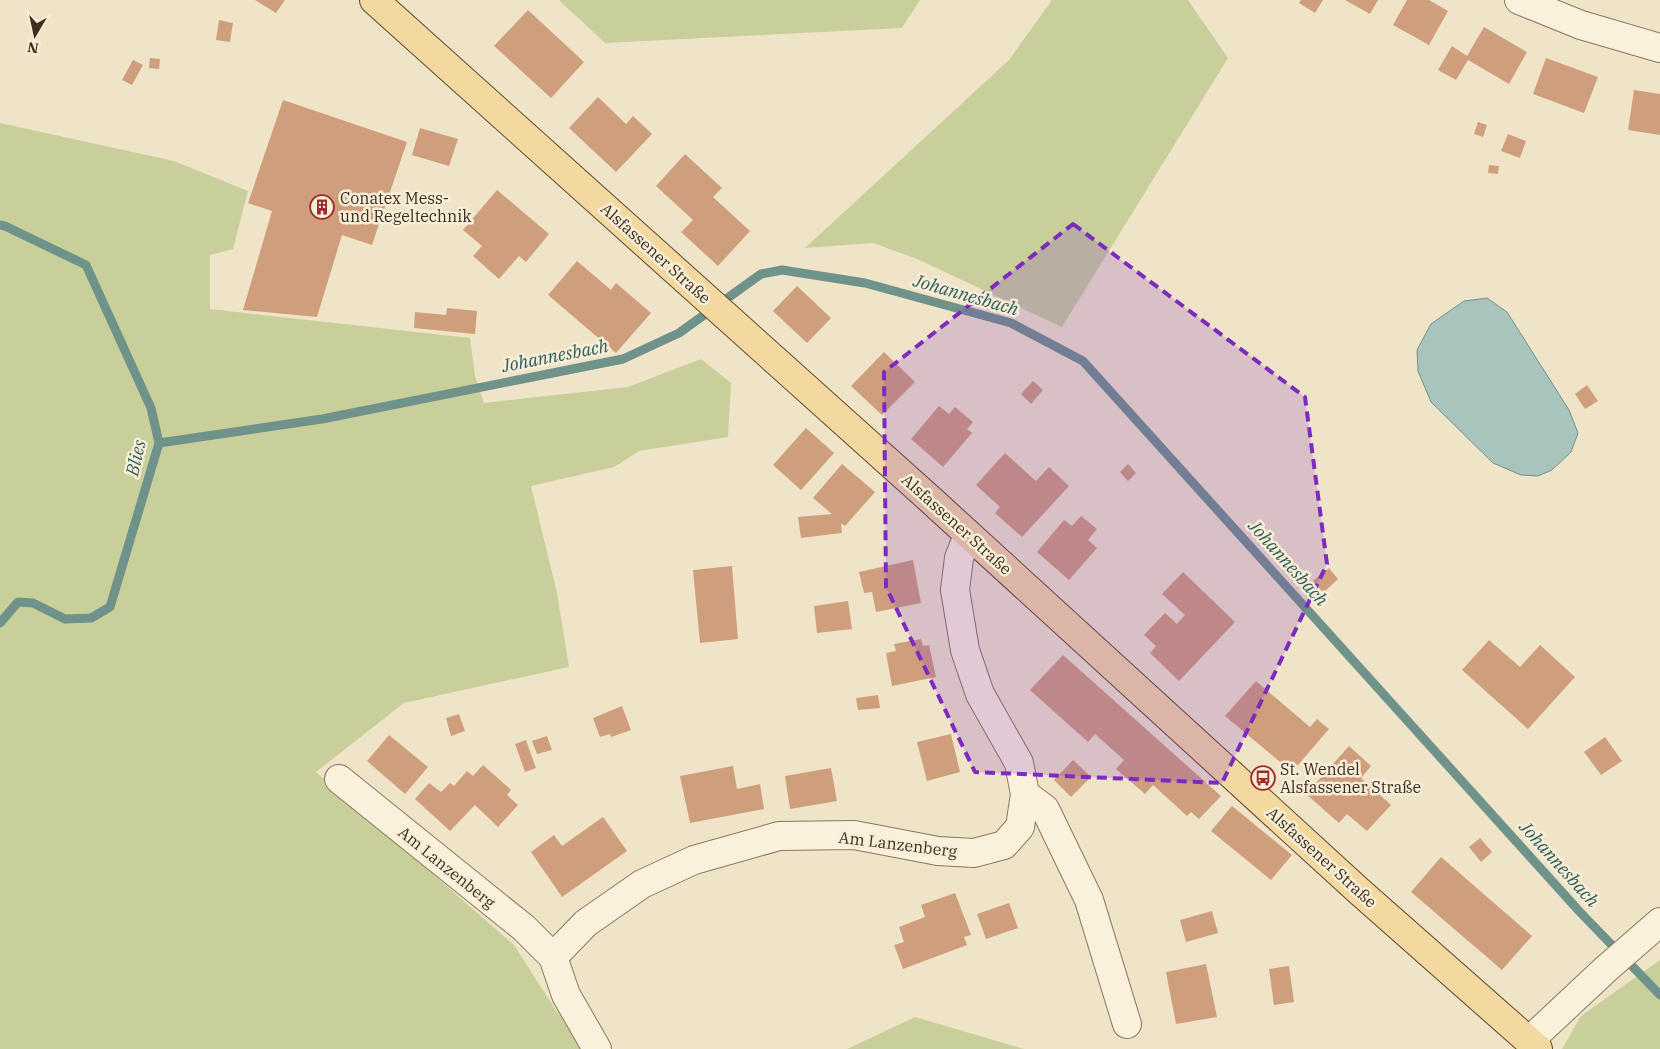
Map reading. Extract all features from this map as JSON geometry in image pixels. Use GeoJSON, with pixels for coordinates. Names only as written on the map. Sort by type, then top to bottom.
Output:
{"type":"FeatureCollection","features":[{"type":"Feature","properties":{"kind":"main road","name":"Alsfassener Straße"},"geometry":{"type":"LineString","coordinates":[[374,0],[738,326],[1360,892],[1534,1045]]}},
{"type":"Feature","properties":{"kind":"street"},"geometry":{"type":"LineString","coordinates":[[1519,0],[1581,25],[1660,48]]}},
{"type":"Feature","properties":{"kind":"street","name":"Am Lanzenberg"},"geometry":{"type":"LineString","coordinates":[[553,957],[586,923],[642,884],[694,860],[779,836],[854,836],[938,851],[974,854],[1004,845],[1020,826],[1025,794],[1019,763],[980,694],[964,650],[956,590],[959,558],[968,535]]}},
{"type":"Feature","properties":{"kind":"street","name":"Am Lanzenberg"},"geometry":{"type":"LineString","coordinates":[[339,780],[524,928],[553,957],[566,995],[597,1049]]}},
{"type":"Feature","properties":{"kind":"street"},"geometry":{"type":"LineString","coordinates":[[1025,794],[1045,809],[1089,900],[1127,1024]]}},
{"type":"Feature","properties":{"kind":"street"},"geometry":{"type":"LineString","coordinates":[[1534,1045],[1607,968],[1660,922]]}},
{"type":"Feature","properties":{"kind":"highlighted area"},"geometry":{"type":"Polygon","coordinates":[[[1073,224],[1305,397],[1327,564],[1222,783],[975,772],[886,587],[884,372],[1073,224]]]}},
{"type":"Feature","properties":{"kind":"green space"},"geometry":{"type":"Polygon","coordinates":[[[559,0],[920,0],[902,28],[605,43],[559,0]]]}},
{"type":"Feature","properties":{"kind":"green space"},"geometry":{"type":"Polygon","coordinates":[[[1052,0],[1188,0],[1228,58],[1062,327],[917,259],[873,243],[805,248],[1009,60],[1052,0]]]}},
{"type":"Feature","properties":{"kind":"green space"},"geometry":{"type":"Polygon","coordinates":[[[0,123],[174,161],[248,191],[233,249],[210,255],[210,309],[470,338],[475,376],[484,403],[628,387],[701,359],[731,383],[728,437],[639,451],[614,467],[531,486],[557,593],[569,667],[404,703],[316,772],[514,945],[557,1012],[589,1049],[0,1049],[0,123]]]}},
{"type":"Feature","properties":{"kind":"green space"},"geometry":{"type":"Polygon","coordinates":[[[1660,960],[1660,1049],[1562,1049],[1581,1016],[1660,960]]]}},
{"type":"Feature","properties":{"kind":"green space"},"geometry":{"type":"Polygon","coordinates":[[[915,1017],[1024,1049],[847,1049],[915,1017]]]}},
{"type":"Feature","properties":{"kind":"water"},"geometry":{"type":"Polygon","coordinates":[[[1487,298],[1507,312],[1569,410],[1578,433],[1571,452],[1552,470],[1538,476],[1521,475],[1493,463],[1431,402],[1418,371],[1417,350],[1431,324],[1464,301],[1487,298]]]}},
{"type":"Feature","properties":{"kind":"building"},"geometry":{"type":"Polygon","coordinates":[[[255,0],[285,0],[276,13],[255,0]]]}},
{"type":"Feature","properties":{"kind":"building"},"geometry":{"type":"Polygon","coordinates":[[[1301,0],[1323,0],[1315,13],[1299,3],[1301,0]]]}},
{"type":"Feature","properties":{"kind":"building"},"geometry":{"type":"Polygon","coordinates":[[[1345,0],[1378,0],[1370,14],[1345,0]]]}},
{"type":"Feature","properties":{"kind":"building"},"geometry":{"type":"Polygon","coordinates":[[[1407,0],[1429,0],[1448,11],[1429,45],[1393,25],[1407,0]]]}},
{"type":"Feature","properties":{"kind":"building"},"geometry":{"type":"Polygon","coordinates":[[[528,10],[584,62],[551,98],[494,46],[528,10]]]}},
{"type":"Feature","properties":{"kind":"building"},"geometry":{"type":"Polygon","coordinates":[[[219,20],[233,23],[230,42],[216,40],[219,20]]]}},
{"type":"Feature","properties":{"kind":"building"},"geometry":{"type":"Polygon","coordinates":[[[1484,27],[1527,52],[1509,84],[1468,60],[1456,80],[1438,70],[1452,46],[1467,56],[1484,27]]]}},
{"type":"Feature","properties":{"kind":"building"},"geometry":{"type":"Polygon","coordinates":[[[150,58],[160,59],[159,69],[149,68],[150,58]]]}},
{"type":"Feature","properties":{"kind":"building"},"geometry":{"type":"Polygon","coordinates":[[[1546,58],[1598,77],[1584,113],[1533,94],[1546,58]]]}},
{"type":"Feature","properties":{"kind":"building"},"geometry":{"type":"Polygon","coordinates":[[[133,60],[143,65],[132,85],[122,80],[133,60]]]}},
{"type":"Feature","properties":{"kind":"building"},"geometry":{"type":"Polygon","coordinates":[[[1634,90],[1660,94],[1660,135],[1628,130],[1634,90]]]}},
{"type":"Feature","properties":{"kind":"building"},"geometry":{"type":"Polygon","coordinates":[[[598,97],[626,124],[633,116],[652,134],[616,172],[569,128],[598,97]]]}},
{"type":"Feature","properties":{"kind":"building","name":"Conatex Mess- und Regeltechnik"},"geometry":{"type":"Polygon","coordinates":[[[283,100],[407,142],[372,245],[342,235],[317,317],[243,310],[272,211],[248,203],[283,100]]]}},
{"type":"Feature","properties":{"kind":"building"},"geometry":{"type":"Polygon","coordinates":[[[1478,122],[1487,125],[1483,137],[1474,134],[1478,122]]]}},
{"type":"Feature","properties":{"kind":"building"},"geometry":{"type":"Polygon","coordinates":[[[420,128],[458,139],[449,166],[412,155],[420,128]]]}},
{"type":"Feature","properties":{"kind":"building"},"geometry":{"type":"Polygon","coordinates":[[[1508,134],[1526,141],[1520,158],[1501,151],[1508,134]]]}},
{"type":"Feature","properties":{"kind":"building"},"geometry":{"type":"Polygon","coordinates":[[[685,154],[722,188],[713,197],[750,231],[718,266],[681,232],[693,220],[656,186],[685,154]]]}},
{"type":"Feature","properties":{"kind":"building"},"geometry":{"type":"Polygon","coordinates":[[[1489,165],[1499,166],[1498,174],[1488,173],[1489,165]]]}},
{"type":"Feature","properties":{"kind":"building"},"geometry":{"type":"Polygon","coordinates":[[[497,190],[549,234],[526,262],[519,256],[499,279],[473,256],[482,246],[463,230],[497,190]]]}},
{"type":"Feature","properties":{"kind":"building"},"geometry":{"type":"Polygon","coordinates":[[[577,261],[611,290],[616,283],[651,313],[616,353],[548,295],[577,261]]]}},
{"type":"Feature","properties":{"kind":"building"},"geometry":{"type":"Polygon","coordinates":[[[797,286],[831,318],[807,343],[773,311],[797,286]]]}},
{"type":"Feature","properties":{"kind":"building"},"geometry":{"type":"Polygon","coordinates":[[[447,308],[477,311],[475,334],[414,328],[415,312],[446,315],[447,308]]]}},
{"type":"Feature","properties":{"kind":"building"},"geometry":{"type":"Polygon","coordinates":[[[884,352],[915,382],[882,415],[851,386],[884,352]]]}},
{"type":"Feature","properties":{"kind":"building"},"geometry":{"type":"Polygon","coordinates":[[[1033,381],[1043,390],[1031,404],[1021,394],[1033,381]]]}},
{"type":"Feature","properties":{"kind":"building"},"geometry":{"type":"Polygon","coordinates":[[[1587,385],[1598,401],[1585,409],[1575,394],[1587,385]]]}},
{"type":"Feature","properties":{"kind":"building"},"geometry":{"type":"Polygon","coordinates":[[[939,406],[949,414],[955,407],[973,422],[967,429],[972,433],[943,467],[911,439],[939,406]]]}},
{"type":"Feature","properties":{"kind":"building"},"geometry":{"type":"Polygon","coordinates":[[[806,428],[834,453],[801,490],[773,465],[806,428]]]}},
{"type":"Feature","properties":{"kind":"building"},"geometry":{"type":"Polygon","coordinates":[[[1005,453],[1036,481],[1049,467],[1069,486],[1022,537],[995,513],[1000,507],[976,485],[1005,453]]]}},
{"type":"Feature","properties":{"kind":"building"},"geometry":{"type":"Polygon","coordinates":[[[842,464],[875,492],[845,526],[841,523],[842,533],[801,538],[798,517],[832,514],[813,498],[842,464]]]}},
{"type":"Feature","properties":{"kind":"building"},"geometry":{"type":"Polygon","coordinates":[[[1128,464],[1136,473],[1128,481],[1120,472],[1128,464]]]}},
{"type":"Feature","properties":{"kind":"building"},"geometry":{"type":"Polygon","coordinates":[[[1081,516],[1097,529],[1088,540],[1097,548],[1069,580],[1037,552],[1064,520],[1072,526],[1081,516]]]}},
{"type":"Feature","properties":{"kind":"building"},"geometry":{"type":"Polygon","coordinates":[[[913,560],[921,603],[876,612],[872,592],[864,593],[859,572],[913,560]]]}},
{"type":"Feature","properties":{"kind":"building"},"geometry":{"type":"Polygon","coordinates":[[[732,566],[738,639],[700,643],[693,570],[732,566]]]}},
{"type":"Feature","properties":{"kind":"building"},"geometry":{"type":"Polygon","coordinates":[[[1329,568],[1338,579],[1323,593],[1313,581],[1329,568]]]}},
{"type":"Feature","properties":{"kind":"building"},"geometry":{"type":"Polygon","coordinates":[[[1183,572],[1235,622],[1179,681],[1150,653],[1156,646],[1144,635],[1165,613],[1177,624],[1185,615],[1162,594],[1183,572]]]}},
{"type":"Feature","properties":{"kind":"building"},"geometry":{"type":"Polygon","coordinates":[[[848,601],[852,629],[817,633],[814,606],[848,601]]]}},
{"type":"Feature","properties":{"kind":"building"},"geometry":{"type":"Polygon","coordinates":[[[921,639],[923,646],[929,645],[936,677],[892,686],[886,653],[896,651],[894,644],[921,639]]]}},
{"type":"Feature","properties":{"kind":"building"},"geometry":{"type":"Polygon","coordinates":[[[1489,640],[1520,667],[1540,645],[1575,677],[1528,729],[1462,670],[1489,640]]]}},
{"type":"Feature","properties":{"kind":"building"},"geometry":{"type":"Polygon","coordinates":[[[1063,655],[1221,796],[1199,819],[1191,812],[1187,816],[1153,785],[1145,794],[1116,769],[1124,760],[1095,734],[1088,742],[1030,690],[1063,655]]]}},
{"type":"Feature","properties":{"kind":"building"},"geometry":{"type":"Polygon","coordinates":[[[1256,681],[1310,727],[1317,719],[1329,729],[1292,772],[1225,716],[1256,681]]]}},
{"type":"Feature","properties":{"kind":"building"},"geometry":{"type":"Polygon","coordinates":[[[878,695],[880,708],[858,710],[856,698],[878,695]]]}},
{"type":"Feature","properties":{"kind":"building"},"geometry":{"type":"Polygon","coordinates":[[[622,706],[631,730],[611,737],[610,734],[600,737],[593,718],[622,706]]]}},
{"type":"Feature","properties":{"kind":"building"},"geometry":{"type":"Polygon","coordinates":[[[459,714],[465,731],[451,736],[446,718],[459,714]]]}},
{"type":"Feature","properties":{"kind":"building"},"geometry":{"type":"Polygon","coordinates":[[[951,734],[960,772],[927,781],[917,742],[951,734]]]}},
{"type":"Feature","properties":{"kind":"building"},"geometry":{"type":"Polygon","coordinates":[[[389,735],[428,767],[405,794],[367,761],[389,735]]]}},
{"type":"Feature","properties":{"kind":"building"},"geometry":{"type":"Polygon","coordinates":[[[547,736],[552,750],[537,754],[532,741],[547,736]]]}},
{"type":"Feature","properties":{"kind":"building"},"geometry":{"type":"Polygon","coordinates":[[[1605,737],[1622,761],[1601,775],[1584,752],[1605,737]]]}},
{"type":"Feature","properties":{"kind":"building"},"geometry":{"type":"Polygon","coordinates":[[[526,740],[536,768],[525,772],[515,744],[526,740]]]}},
{"type":"Feature","properties":{"kind":"building"},"geometry":{"type":"Polygon","coordinates":[[[1349,746],[1371,766],[1361,778],[1391,805],[1367,831],[1347,814],[1339,823],[1306,794],[1349,746]]]}},
{"type":"Feature","properties":{"kind":"building"},"geometry":{"type":"Polygon","coordinates":[[[1073,760],[1091,777],[1071,797],[1054,780],[1073,760]]]}},
{"type":"Feature","properties":{"kind":"building"},"geometry":{"type":"Polygon","coordinates":[[[483,765],[511,790],[507,795],[518,805],[498,827],[475,805],[450,831],[415,799],[429,783],[441,792],[450,783],[454,786],[467,771],[473,776],[483,765]]]}},
{"type":"Feature","properties":{"kind":"building"},"geometry":{"type":"Polygon","coordinates":[[[733,766],[737,789],[760,784],[764,809],[690,823],[680,776],[733,766]]]}},
{"type":"Feature","properties":{"kind":"building"},"geometry":{"type":"Polygon","coordinates":[[[831,768],[837,801],[790,809],[785,776],[831,768]]]}},
{"type":"Feature","properties":{"kind":"building"},"geometry":{"type":"Polygon","coordinates":[[[1232,806],[1292,855],[1271,880],[1211,831],[1232,806]]]}},
{"type":"Feature","properties":{"kind":"building"},"geometry":{"type":"Polygon","coordinates":[[[603,817],[627,851],[562,897],[531,852],[554,835],[562,846],[603,817]]]}},
{"type":"Feature","properties":{"kind":"building"},"geometry":{"type":"Polygon","coordinates":[[[1480,838],[1492,852],[1481,862],[1469,847],[1480,838]]]}},
{"type":"Feature","properties":{"kind":"building"},"geometry":{"type":"Polygon","coordinates":[[[1441,857],[1532,936],[1502,970],[1411,892],[1441,857]]]}},
{"type":"Feature","properties":{"kind":"building"},"geometry":{"type":"Polygon","coordinates":[[[955,893],[971,935],[964,937],[967,945],[903,969],[894,945],[904,942],[899,927],[925,917],[921,905],[955,893]]]}},
{"type":"Feature","properties":{"kind":"building"},"geometry":{"type":"Polygon","coordinates":[[[1009,903],[1018,928],[986,939],[977,914],[1009,903]]]}},
{"type":"Feature","properties":{"kind":"building"},"geometry":{"type":"Polygon","coordinates":[[[1212,911],[1218,933],[1186,942],[1180,920],[1212,911]]]}},
{"type":"Feature","properties":{"kind":"building"},"geometry":{"type":"Polygon","coordinates":[[[1206,964],[1217,1017],[1176,1024],[1166,972],[1206,964]]]}},
{"type":"Feature","properties":{"kind":"building"},"geometry":{"type":"Polygon","coordinates":[[[1289,966],[1294,1002],[1274,1005],[1269,969],[1289,966]]]}},
{"type":"Feature","properties":{"kind":"waterway","name":"Blies"},"geometry":{"type":"LineString","coordinates":[[0,225],[86,265],[151,408],[159,443],[110,607],[91,618],[65,619],[33,603],[18,602],[0,623]]}},
{"type":"Feature","properties":{"kind":"waterway","name":"Johannesbach"},"geometry":{"type":"LineString","coordinates":[[159,443],[322,419],[623,359],[679,333],[761,274],[782,270],[865,283],[1011,323],[1083,361],[1579,911],[1660,995]]}},
{"type":"Feature","properties":{"kind":"place","name":"Conatex Mess- und Regeltechnik"},"geometry":{"type":"Point","coordinates":[322,207]}},
{"type":"Feature","properties":{"kind":"place","name":"St. Wendel Alsfassener Straße"},"geometry":{"type":"Point","coordinates":[1263,778]}}]}
